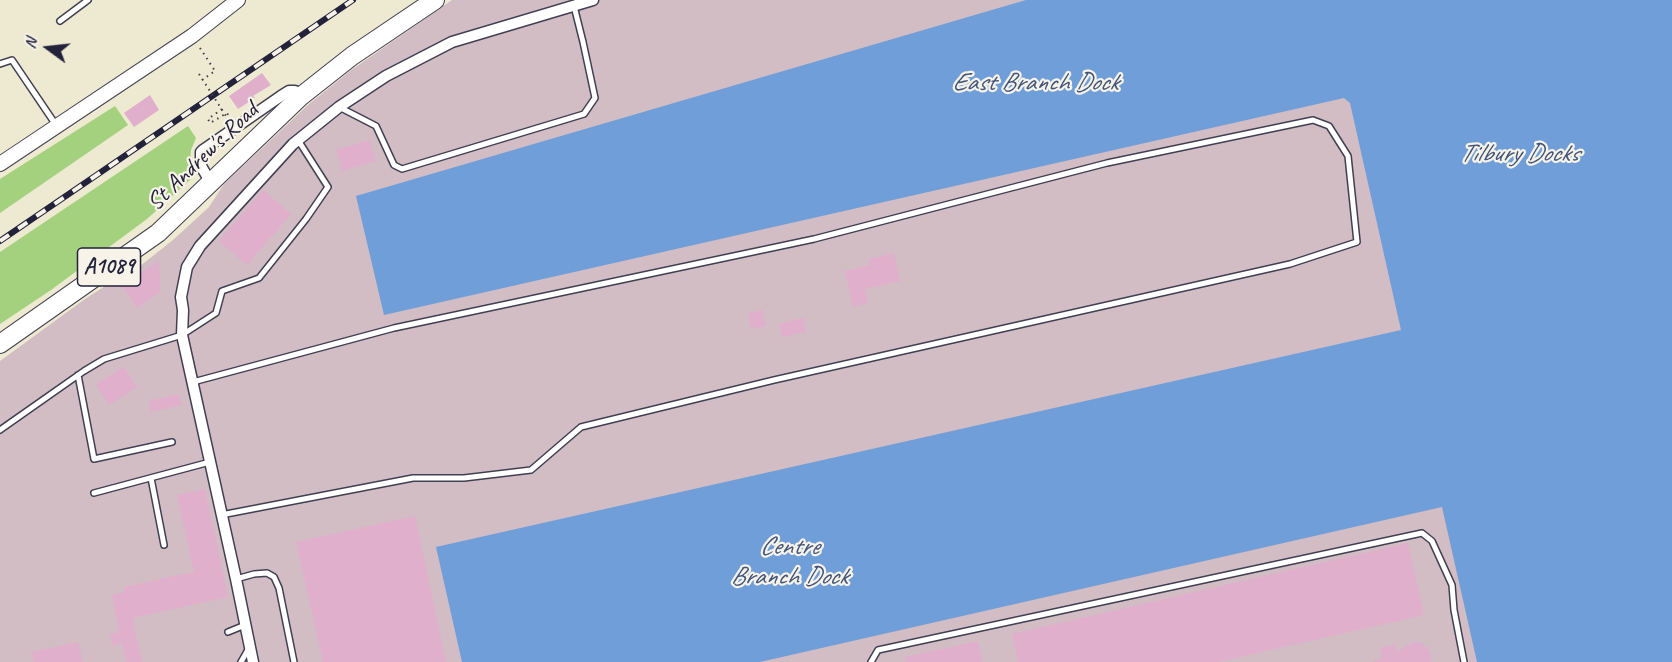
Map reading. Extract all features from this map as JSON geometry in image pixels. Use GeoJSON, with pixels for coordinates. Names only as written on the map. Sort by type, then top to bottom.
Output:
{"type":"FeatureCollection","features":[{"type":"Feature","properties":{"kind":"highway","name":"St Andrew's Road"},"geometry":{"type":"LineString","coordinates":[[0,344],[158,233],[300,97],[352,56],[435,0]]}},
{"type":"Feature","properties":{"kind":"street"},"geometry":{"type":"LineString","coordinates":[[253,662],[182,334],[181,297],[187,267],[193,256],[298,140],[339,107],[386,76],[452,42],[593,0]]}},
{"type":"Feature","properties":{"kind":"street"},"geometry":{"type":"LineString","coordinates":[[0,164],[192,36],[231,2]]}},
{"type":"Feature","properties":{"kind":"street"},"geometry":{"type":"LineString","coordinates":[[211,183],[201,166],[203,150],[281,96],[295,91],[300,97]]}},
{"type":"Feature","properties":{"kind":"lane"},"geometry":{"type":"LineString","coordinates":[[60,21],[88,0]]}},
{"type":"Feature","properties":{"kind":"lane"},"geometry":{"type":"LineString","coordinates":[[339,107],[376,126],[394,165],[402,169],[584,114],[595,98],[574,6]]}},
{"type":"Feature","properties":{"kind":"lane"},"geometry":{"type":"LineString","coordinates":[[0,64],[12,60],[56,125]]}},
{"type":"Feature","properties":{"kind":"lane"},"geometry":{"type":"LineString","coordinates":[[193,382],[394,328],[814,239],[1107,163],[1313,120],[1329,126],[1348,156],[1357,242],[1290,264],[774,380],[581,428],[531,470],[464,477],[413,478],[221,515]]}},
{"type":"Feature","properties":{"kind":"lane"},"geometry":{"type":"LineString","coordinates":[[0,430],[104,359],[182,334],[216,313],[222,291],[259,278],[306,219],[328,187],[298,140]]}},
{"type":"Feature","properties":{"kind":"lane"},"geometry":{"type":"LineString","coordinates":[[78,375],[94,459],[172,442]]}},
{"type":"Feature","properties":{"kind":"lane"},"geometry":{"type":"LineString","coordinates":[[94,493],[210,462]]}},
{"type":"Feature","properties":{"kind":"lane"},"geometry":{"type":"LineString","coordinates":[[151,478],[164,545]]}},
{"type":"Feature","properties":{"kind":"lane"},"geometry":{"type":"LineString","coordinates":[[870,662],[878,650],[1422,533],[1432,541],[1452,585],[1454,610],[1464,662]]}},
{"type":"Feature","properties":{"kind":"lane"},"geometry":{"type":"LineString","coordinates":[[236,579],[267,573],[274,577],[279,588],[294,662]]}},
{"type":"Feature","properties":{"kind":"lane"},"geometry":{"type":"LineString","coordinates":[[228,632],[245,625]]}},
{"type":"Feature","properties":{"kind":"lane"},"geometry":{"type":"LineString","coordinates":[[241,662],[250,646]]}},
{"type":"Feature","properties":{"kind":"path"},"geometry":{"type":"LineString","coordinates":[[202,80],[215,71],[203,53]]}},
{"type":"Feature","properties":{"kind":"path"},"geometry":{"type":"LineString","coordinates":[[199,74],[226,114],[210,123],[208,119],[222,109]]}},
{"type":"Feature","properties":{"kind":"shaded area"},"geometry":{"type":"Polygon","coordinates":[[[452,0],[1672,0],[1672,662],[0,662],[0,361],[85,299],[124,274],[135,270],[173,240],[209,207],[224,184],[309,104],[350,71],[452,0]]]}},
{"type":"Feature","properties":{"kind":"green space"},"geometry":{"type":"Polygon","coordinates":[[[115,106],[128,125],[0,213],[0,179],[115,106]]]}},
{"type":"Feature","properties":{"kind":"green space"},"geometry":{"type":"Polygon","coordinates":[[[188,126],[196,138],[191,150],[191,179],[147,219],[51,290],[0,324],[0,252],[188,126]]]}},
{"type":"Feature","properties":{"kind":"water"},"geometry":{"type":"Polygon","coordinates":[[[1026,0],[1672,0],[1672,662],[1477,662],[1442,507],[760,662],[462,662],[436,547],[1401,330],[1350,103],[1344,98],[384,315],[356,196],[1026,0]]]}},
{"type":"Feature","properties":{"kind":"building"},"geometry":{"type":"Polygon","coordinates":[[[262,73],[271,85],[238,109],[229,96],[262,73]]]}},
{"type":"Feature","properties":{"kind":"building"},"geometry":{"type":"Polygon","coordinates":[[[150,95],[159,110],[134,127],[124,113],[150,95]]]}},
{"type":"Feature","properties":{"kind":"building"},"geometry":{"type":"Polygon","coordinates":[[[369,140],[376,161],[342,171],[336,150],[369,140]]]}},
{"type":"Feature","properties":{"kind":"building"},"geometry":{"type":"Polygon","coordinates":[[[263,190],[291,214],[247,265],[219,241],[263,190]]]}},
{"type":"Feature","properties":{"kind":"building"},"geometry":{"type":"Polygon","coordinates":[[[894,253],[900,281],[865,289],[868,303],[853,307],[845,271],[870,265],[869,259],[894,253]]]}},
{"type":"Feature","properties":{"kind":"building"},"geometry":{"type":"Polygon","coordinates":[[[159,261],[160,292],[137,308],[122,286],[159,261]]]}},
{"type":"Feature","properties":{"kind":"building"},"geometry":{"type":"Polygon","coordinates":[[[762,310],[766,326],[751,329],[748,313],[762,310]]]}},
{"type":"Feature","properties":{"kind":"building"},"geometry":{"type":"Polygon","coordinates":[[[803,318],[806,332],[782,337],[779,324],[803,318]]]}},
{"type":"Feature","properties":{"kind":"building"},"geometry":{"type":"Polygon","coordinates":[[[124,367],[137,387],[109,405],[96,384],[124,367]]]}},
{"type":"Feature","properties":{"kind":"building"},"geometry":{"type":"Polygon","coordinates":[[[179,394],[182,405],[151,412],[149,401],[179,394]]]}},
{"type":"Feature","properties":{"kind":"building"},"geometry":{"type":"Polygon","coordinates":[[[205,489],[228,597],[132,618],[142,662],[127,662],[122,643],[113,646],[110,634],[119,632],[112,595],[125,592],[124,587],[194,572],[177,495],[205,489]]]}},
{"type":"Feature","properties":{"kind":"building"},"geometry":{"type":"Polygon","coordinates":[[[415,516],[446,662],[323,662],[296,542],[415,516]]]}},
{"type":"Feature","properties":{"kind":"building"},"geometry":{"type":"Polygon","coordinates":[[[1408,543],[1424,615],[1218,662],[1018,662],[1012,634],[1408,543]]]}},
{"type":"Feature","properties":{"kind":"building"},"geometry":{"type":"Polygon","coordinates":[[[978,641],[982,662],[906,662],[905,657],[978,641]]]}},
{"type":"Feature","properties":{"kind":"building"},"geometry":{"type":"Polygon","coordinates":[[[78,642],[83,662],[34,662],[31,652],[78,642]]]}},
{"type":"Feature","properties":{"kind":"building"},"geometry":{"type":"Polygon","coordinates":[[[1418,642],[1430,651],[1431,662],[1373,662],[1382,658],[1380,648],[1395,644],[1397,651],[1418,642]]]}},
{"type":"Feature","properties":{"kind":"railway"},"geometry":{"type":"LineString","coordinates":[[0,241],[353,0]]}},
{"type":"Feature","properties":{"kind":"water label","name":"East Branch Dock"},"geometry":{"type":"Point","coordinates":[1035,83]}},
{"type":"Feature","properties":{"kind":"water label","name":"Tilbury Docks"},"geometry":{"type":"Point","coordinates":[1519,154]}},
{"type":"Feature","properties":{"kind":"water label","name":"Centre Branch Dock"},"geometry":{"type":"Point","coordinates":[789,562]}}]}
